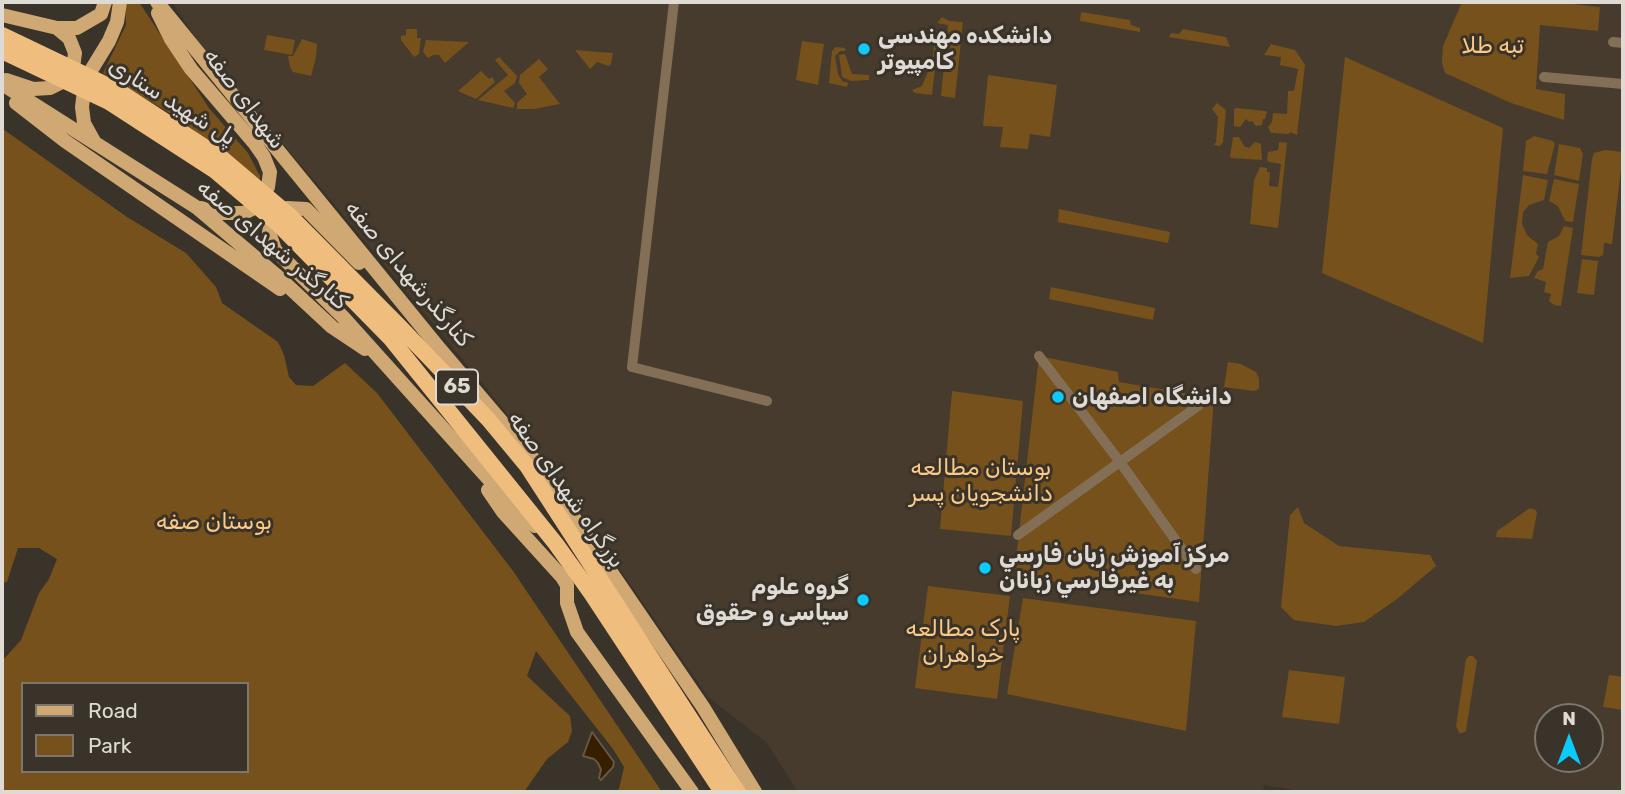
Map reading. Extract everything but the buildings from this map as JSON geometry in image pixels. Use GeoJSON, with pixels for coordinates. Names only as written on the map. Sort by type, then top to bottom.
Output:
{"type":"FeatureCollection","features":[{"type":"Feature","properties":{"kind":"highway","name":"65"},"geometry":{"type":"LineString","coordinates":[[2,35],[11,50]]}},
{"type":"Feature","properties":{"kind":"highway","name":"پل شهید ستاری"},"geometry":{"type":"LineString","coordinates":[[11,50],[117,90],[172,124],[223,159],[284,220]]}},
{"type":"Feature","properties":{"kind":"highway","name":"بزرگراه شهدای صفه"},"geometry":{"type":"LineString","coordinates":[[284,220],[391,338],[556,544],[592,593],[722,792]]}},
{"type":"Feature","properties":{"kind":"highway","name":"بزرگراه شهدای صفه"},"geometry":{"type":"LineString","coordinates":[[284,220],[496,429],[527,466],[636,634],[747,785]]}},
{"type":"Feature","properties":{"kind":"main road"},"geometry":{"type":"LineString","coordinates":[[2,15],[57,28],[77,28],[101,14],[105,2]]}},
{"type":"Feature","properties":{"kind":"main road"},"geometry":{"type":"LineString","coordinates":[[95,143],[84,122],[84,91],[87,77],[117,22],[120,2]]}},
{"type":"Feature","properties":{"kind":"main road","name":"شهدای صفه"},"geometry":{"type":"LineString","coordinates":[[155,2],[171,39],[191,69],[255,144],[270,172],[268,187],[262,198],[244,213],[221,214],[196,207]]}},
{"type":"Feature","properties":{"kind":"main road","name":"کنارگذرشهدای صفه"},"geometry":{"type":"LineString","coordinates":[[155,2],[536,462],[696,695],[747,785]]}},
{"type":"Feature","properties":{"kind":"main road"},"geometry":{"type":"LineString","coordinates":[[2,82],[33,89],[50,88],[64,81],[73,68],[75,53],[69,38],[57,28]]}},
{"type":"Feature","properties":{"kind":"main road","name":"کنارگذر شهدای صفه"},"geometry":{"type":"LineString","coordinates":[[2,82],[196,207],[332,327],[383,362]]}},
{"type":"Feature","properties":{"kind":"main road"},"geometry":{"type":"LineString","coordinates":[[2,90],[65,141],[332,327]]}},
{"type":"Feature","properties":{"kind":"main road"},"geometry":{"type":"LineString","coordinates":[[439,348],[311,213],[293,207],[281,211],[272,220],[269,239],[275,250],[383,362],[511,504],[556,544]]}},
{"type":"Feature","properties":{"kind":"main road"},"geometry":{"type":"LineString","coordinates":[[472,461],[503,512],[562,577],[568,591],[567,603],[577,632],[692,792]]}},
{"type":"Feature","properties":{"kind":"main road"},"geometry":{"type":"LineString","coordinates":[[636,634],[747,785]]}},
{"type":"Feature","properties":{"kind":"street"},"geometry":{"type":"LineString","coordinates":[[674,2],[632,367],[766,401]]}},
{"type":"Feature","properties":{"kind":"street"},"geometry":{"type":"LineString","coordinates":[[1544,77],[1623,84]]}},
{"type":"Feature","properties":{"kind":"street"},"geometry":{"type":"LineString","coordinates":[[1039,356],[1120,462],[1196,569]]}},
{"type":"Feature","properties":{"kind":"street"},"geometry":{"type":"LineString","coordinates":[[1018,536],[1198,406]]}},
{"type":"Feature","properties":{"kind":"shaded area","name":"دانشگاه اصفهان"},"geometry":{"type":"Polygon","coordinates":[[[172,2],[1623,2],[1623,792],[1306,792],[1264,785],[1263,792],[798,792],[767,743],[708,697],[554,474],[325,193],[206,54],[172,2]]]}},
{"type":"Feature","properties":{"kind":"shaded area"},"geometry":{"type":"Polygon","coordinates":[[[592,732],[614,762],[613,767],[601,780],[598,763],[583,756],[592,732]]]}},
{"type":"Feature","properties":{"kind":"green space"},"geometry":{"type":"Polygon","coordinates":[[[125,2],[139,2],[209,108],[248,153],[260,176],[260,184],[173,115],[103,73],[126,25],[125,2]]]}},
{"type":"Feature","properties":{"kind":"green space","name":"تبه طلا"},"geometry":{"type":"Polygon","coordinates":[[[1462,2],[1556,2],[1600,7],[1598,31],[1540,25],[1536,89],[1565,94],[1564,120],[1511,103],[1445,73],[1442,63],[1443,46],[1462,2]]]}},
{"type":"Feature","properties":{"kind":"green space"},"geometry":{"type":"Polygon","coordinates":[[[1081,12],[1130,20],[1131,25],[1140,28],[1140,32],[1080,21],[1081,12]]]}},
{"type":"Feature","properties":{"kind":"green space"},"geometry":{"type":"Polygon","coordinates":[[[942,17],[949,21],[963,22],[955,98],[941,96],[948,25],[937,23],[942,17]]]}},
{"type":"Feature","properties":{"kind":"green space"},"geometry":{"type":"Polygon","coordinates":[[[406,29],[417,29],[417,38],[421,38],[419,54],[414,57],[401,40],[401,36],[406,35],[406,29]]]}},
{"type":"Feature","properties":{"kind":"green space"},"geometry":{"type":"Polygon","coordinates":[[[1183,29],[1226,37],[1230,47],[1169,37],[1171,33],[1179,34],[1183,29]]]}},
{"type":"Feature","properties":{"kind":"green space"},"geometry":{"type":"Polygon","coordinates":[[[936,30],[939,33],[932,95],[915,93],[912,90],[922,86],[932,62],[936,30]]]}},
{"type":"Feature","properties":{"kind":"green space"},"geometry":{"type":"Polygon","coordinates":[[[267,35],[295,40],[292,55],[264,50],[267,35]]]}},
{"type":"Feature","properties":{"kind":"green space"},"geometry":{"type":"Polygon","coordinates":[[[302,39],[317,44],[311,76],[293,72],[290,67],[288,56],[293,56],[302,39]]]}},
{"type":"Feature","properties":{"kind":"green space"},"geometry":{"type":"Polygon","coordinates":[[[426,40],[469,42],[445,63],[439,55],[428,58],[423,52],[426,40]]]}},
{"type":"Feature","properties":{"kind":"green space"},"geometry":{"type":"Polygon","coordinates":[[[802,41],[824,44],[818,85],[796,80],[802,41]]]}},
{"type":"Feature","properties":{"kind":"green space"},"geometry":{"type":"Polygon","coordinates":[[[1271,44],[1295,50],[1305,65],[1297,135],[1290,132],[1271,133],[1268,127],[1273,113],[1287,114],[1288,91],[1294,91],[1298,69],[1280,65],[1281,57],[1264,55],[1271,44]]]}},
{"type":"Feature","properties":{"kind":"green space"},"geometry":{"type":"Polygon","coordinates":[[[836,47],[845,48],[845,51],[840,51],[835,56],[838,74],[842,81],[848,83],[847,87],[829,83],[832,51],[836,47]]]}},
{"type":"Feature","properties":{"kind":"green space"},"geometry":{"type":"Polygon","coordinates":[[[575,50],[613,53],[611,64],[609,66],[597,62],[590,69],[575,50]]]}},
{"type":"Feature","properties":{"kind":"green space"},"geometry":{"type":"Polygon","coordinates":[[[845,54],[852,74],[869,75],[869,80],[851,81],[842,77],[839,55],[845,54]]]}},
{"type":"Feature","properties":{"kind":"green space"},"geometry":{"type":"Polygon","coordinates":[[[499,57],[517,76],[515,83],[504,91],[515,103],[513,108],[478,100],[508,75],[495,60],[499,57]]]}},
{"type":"Feature","properties":{"kind":"green space"},"geometry":{"type":"Polygon","coordinates":[[[1345,57],[1503,128],[1483,343],[1322,273],[1345,57]]]}},
{"type":"Feature","properties":{"kind":"green space"},"geometry":{"type":"Polygon","coordinates":[[[539,59],[548,69],[539,77],[560,104],[517,109],[517,103],[527,94],[519,83],[520,75],[539,59]]]}},
{"type":"Feature","properties":{"kind":"green space"},"geometry":{"type":"Polygon","coordinates":[[[481,71],[495,82],[476,99],[458,91],[481,71]]]}},
{"type":"Feature","properties":{"kind":"green space"},"geometry":{"type":"Polygon","coordinates":[[[988,75],[1057,85],[1050,137],[1030,134],[1028,149],[1000,147],[1003,127],[983,126],[988,75]]]}},
{"type":"Feature","properties":{"kind":"green space"},"geometry":{"type":"Polygon","coordinates":[[[1217,103],[1226,110],[1223,142],[1220,146],[1214,145],[1218,117],[1212,109],[1217,103]]]}},
{"type":"Feature","properties":{"kind":"green space"},"geometry":{"type":"Polygon","coordinates":[[[1234,109],[1267,112],[1262,125],[1256,126],[1246,119],[1240,127],[1234,126],[1234,109]]]}},
{"type":"Feature","properties":{"kind":"green space","name":"بوستان صفه"},"geometry":{"type":"Polygon","coordinates":[[[3,129],[127,217],[186,253],[216,287],[222,303],[278,342],[289,377],[296,385],[313,386],[345,363],[377,393],[513,571],[660,789],[659,792],[615,792],[619,789],[624,767],[613,749],[536,651],[527,676],[570,716],[572,731],[568,742],[547,759],[524,792],[2,792],[2,661],[21,640],[39,593],[49,579],[57,559],[39,548],[18,548],[7,582],[2,583],[3,129]]]}},
{"type":"Feature","properties":{"kind":"green space"},"geometry":{"type":"Polygon","coordinates":[[[1534,136],[1555,144],[1547,174],[1523,171],[1526,141],[1534,136]]]}},
{"type":"Feature","properties":{"kind":"green space"},"geometry":{"type":"Polygon","coordinates":[[[1233,137],[1239,137],[1244,146],[1249,148],[1255,142],[1261,144],[1262,160],[1231,158],[1233,137]]]}},
{"type":"Feature","properties":{"kind":"green space"},"geometry":{"type":"Polygon","coordinates":[[[1279,142],[1287,143],[1278,228],[1250,224],[1254,180],[1260,167],[1267,168],[1267,172],[1270,172],[1269,186],[1278,187],[1281,164],[1267,160],[1268,152],[1278,150],[1279,142]]]}},
{"type":"Feature","properties":{"kind":"green space"},"geometry":{"type":"Polygon","coordinates":[[[1559,144],[1580,148],[1583,154],[1579,181],[1554,175],[1559,144]]]}},
{"type":"Feature","properties":{"kind":"green space"},"geometry":{"type":"Polygon","coordinates":[[[1605,150],[1623,152],[1612,244],[1604,243],[1603,255],[1599,257],[1581,255],[1592,159],[1594,153],[1605,150]]]}},
{"type":"Feature","properties":{"kind":"green space"},"geometry":{"type":"Polygon","coordinates":[[[1523,175],[1548,180],[1544,200],[1529,205],[1523,212],[1522,224],[1527,235],[1538,244],[1536,254],[1539,257],[1529,276],[1510,278],[1523,175]]]}},
{"type":"Feature","properties":{"kind":"green space"},"geometry":{"type":"Polygon","coordinates":[[[1554,179],[1579,184],[1573,222],[1565,221],[1558,206],[1549,201],[1554,179]]]}},
{"type":"Feature","properties":{"kind":"green space"},"geometry":{"type":"Polygon","coordinates":[[[1059,209],[1170,232],[1168,243],[1058,222],[1059,209]]]}},
{"type":"Feature","properties":{"kind":"green space"},"geometry":{"type":"Polygon","coordinates":[[[1564,226],[1573,228],[1561,306],[1549,301],[1551,294],[1544,292],[1546,282],[1534,278],[1538,271],[1543,269],[1548,242],[1559,236],[1564,226]]]}},
{"type":"Feature","properties":{"kind":"green space"},"geometry":{"type":"Polygon","coordinates":[[[1582,259],[1598,261],[1594,295],[1577,293],[1582,259]]]}},
{"type":"Feature","properties":{"kind":"green space"},"geometry":{"type":"Polygon","coordinates":[[[1051,287],[1155,308],[1153,320],[1049,299],[1051,287]]]}},
{"type":"Feature","properties":{"kind":"green space"},"geometry":{"type":"Polygon","coordinates":[[[1039,356],[1118,372],[1119,382],[1214,398],[1199,602],[1014,576],[1039,356]]]}},
{"type":"Feature","properties":{"kind":"green space"},"geometry":{"type":"Polygon","coordinates":[[[1228,362],[1241,364],[1256,372],[1259,389],[1254,391],[1224,387],[1228,362]]]}},
{"type":"Feature","properties":{"kind":"green space","name":"بوستان مطالعه دانشجویان پسر"},"geometry":{"type":"Polygon","coordinates":[[[952,391],[1023,401],[1011,536],[940,529],[952,391]]]}},
{"type":"Feature","properties":{"kind":"green space"},"geometry":{"type":"Polygon","coordinates":[[[1298,507],[1304,523],[1339,546],[1430,555],[1436,566],[1397,599],[1364,622],[1336,626],[1294,620],[1281,607],[1290,515],[1298,507]]]}},
{"type":"Feature","properties":{"kind":"green space"},"geometry":{"type":"Polygon","coordinates":[[[1530,508],[1537,513],[1532,539],[1496,537],[1497,531],[1530,508]]]}},
{"type":"Feature","properties":{"kind":"green space","name":"پارک مطالعه خواهران"},"geometry":{"type":"Polygon","coordinates":[[[928,586],[1010,596],[997,699],[915,688],[928,586]]]}},
{"type":"Feature","properties":{"kind":"green space"},"geometry":{"type":"Polygon","coordinates":[[[1023,598],[1196,621],[1186,731],[1007,694],[1023,598]]]}},
{"type":"Feature","properties":{"kind":"green space"},"geometry":{"type":"Polygon","coordinates":[[[1473,656],[1477,661],[1466,731],[1459,733],[1456,726],[1466,659],[1473,656]]]}},
{"type":"Feature","properties":{"kind":"green space"},"geometry":{"type":"Polygon","coordinates":[[[1289,670],[1345,677],[1339,724],[1282,717],[1289,670]]]}},
{"type":"Feature","properties":{"kind":"green space"},"geometry":{"type":"Polygon","coordinates":[[[1609,675],[1623,677],[1623,710],[1604,707],[1609,675]]]}},
{"type":"Feature","properties":{"kind":"place","name":"دانشکده مهندسی کامپیوتر"},"geometry":{"type":"Point","coordinates":[864,49]}},
{"type":"Feature","properties":{"kind":"place","name":"دانشگاه اصفهان"},"geometry":{"type":"Point","coordinates":[1058,397]}},
{"type":"Feature","properties":{"kind":"place","name":"مرکز آموزش زبان فارسي به غيرفارسي زبانان"},"geometry":{"type":"Point","coordinates":[985,568]}},
{"type":"Feature","properties":{"kind":"place","name":"گروه علوم سیاسی و حقوق"},"geometry":{"type":"Point","coordinates":[863,600]}}]}
